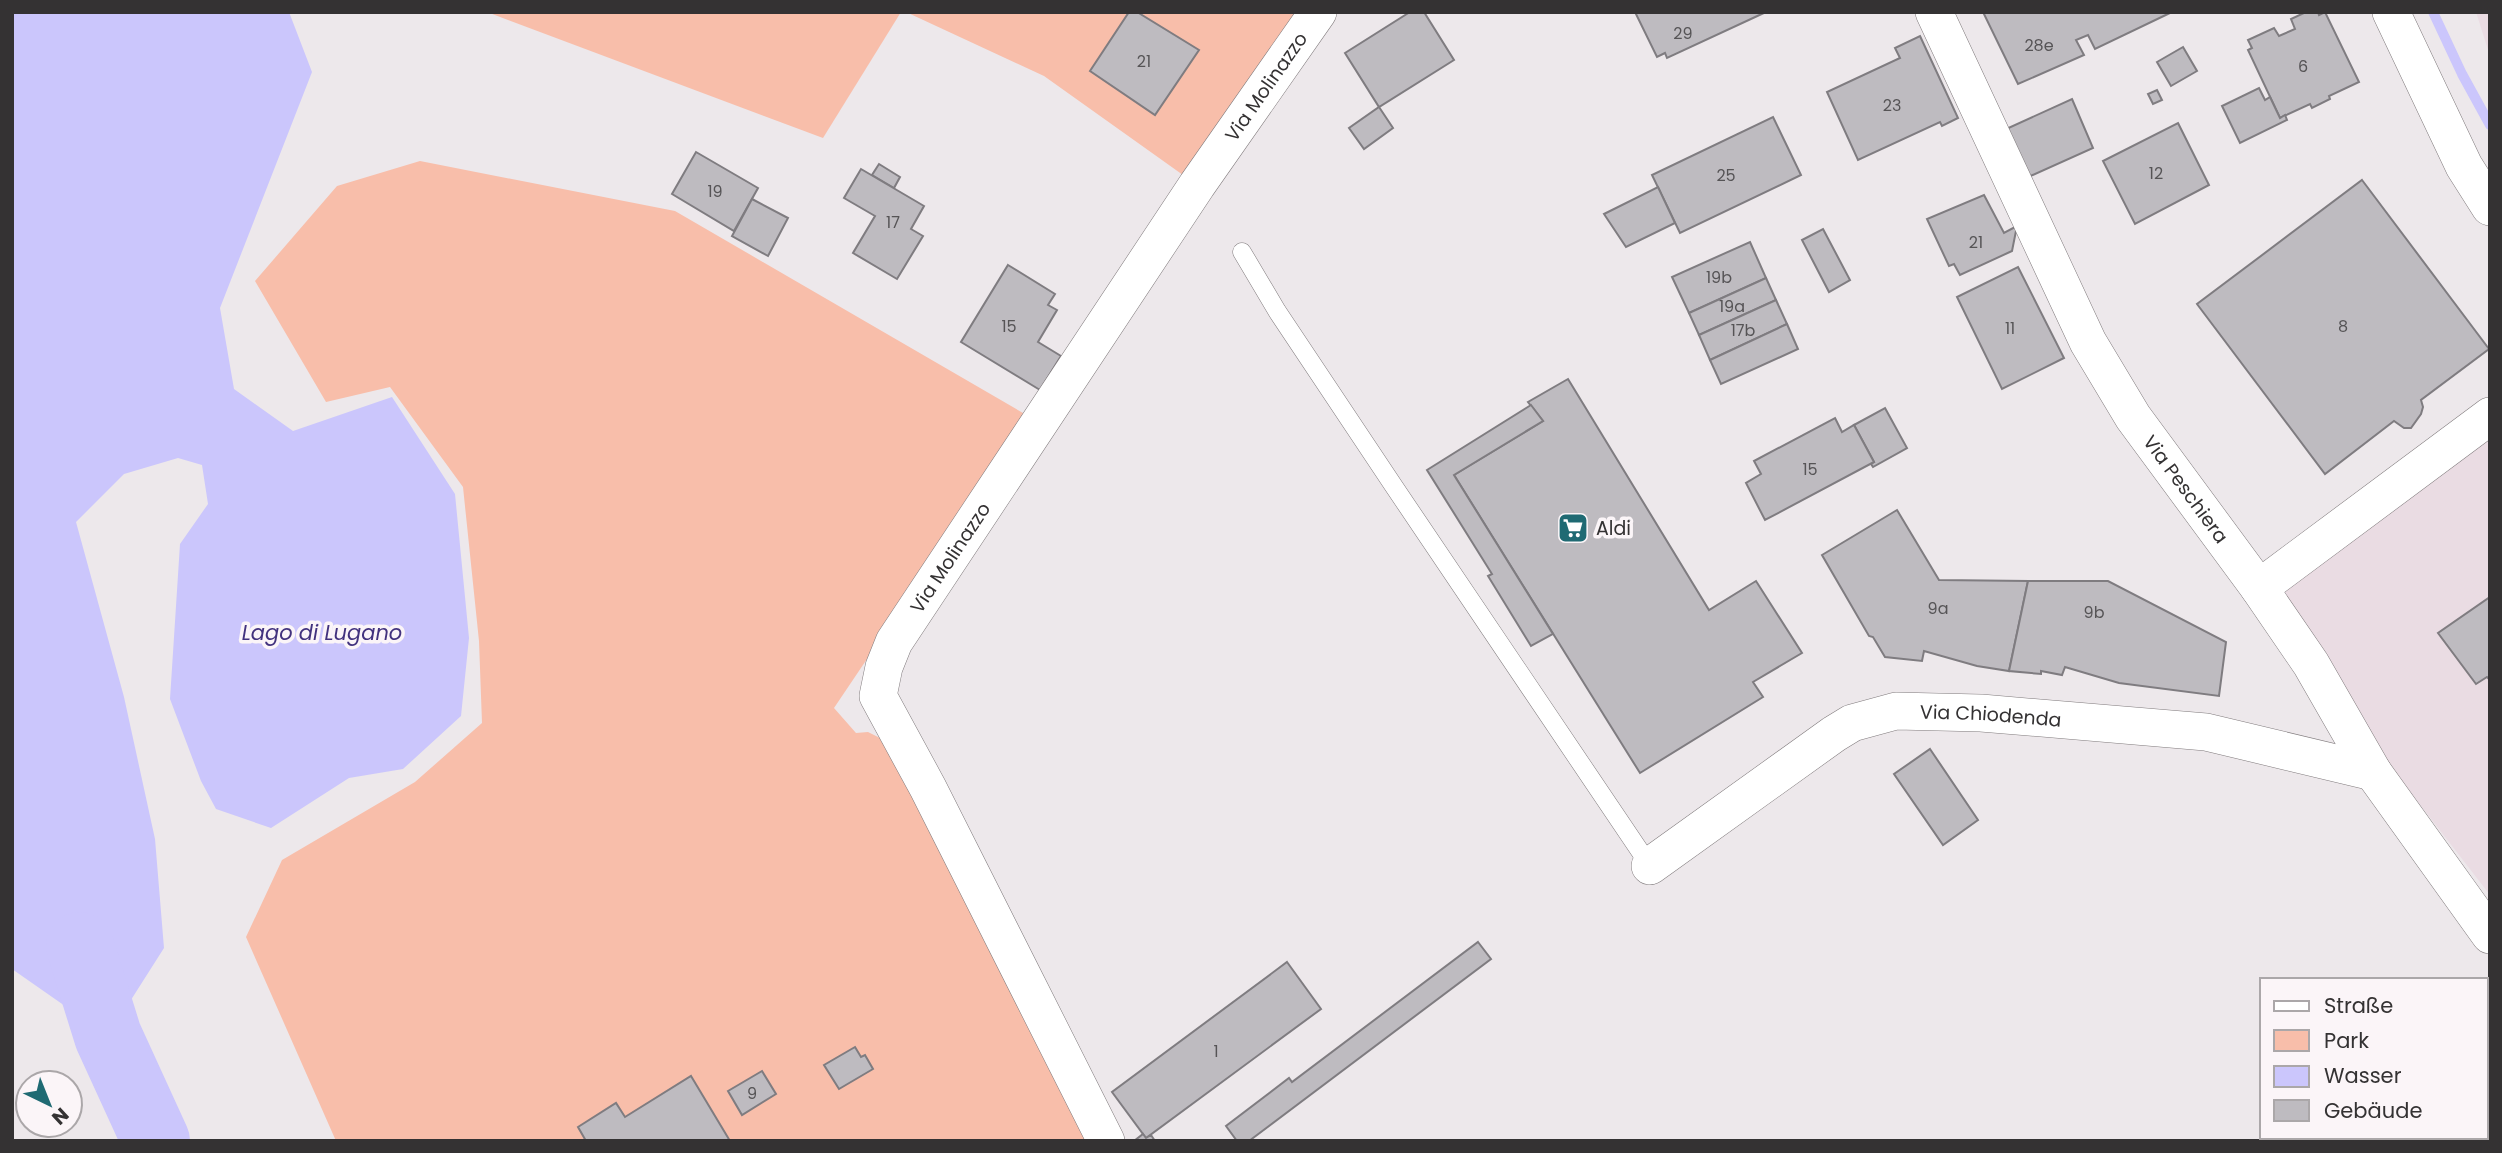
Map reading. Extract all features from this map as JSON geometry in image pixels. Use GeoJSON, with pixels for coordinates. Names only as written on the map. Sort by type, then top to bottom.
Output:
{"type":"FeatureCollection","features":[{"type":"Feature","properties":{"kind":"street","name":"Via Molinazzo"},"geometry":{"type":"LineString","coordinates":[[1106,1141],[928,788],[878,696],[884,667],[894,642],[1197,185],[1318,12]]}},
{"type":"Feature","properties":{"kind":"street","name":"Via Peschiera"},"geometry":{"type":"LineString","coordinates":[[1934,12],[2088,342],[2133,417],[2259,588],[2311,664],[2374,772],[2490,935]]}},
{"type":"Feature","properties":{"kind":"street"},"geometry":{"type":"LineString","coordinates":[[2391,12],[2464,166],[2490,207]]}},
{"type":"Feature","properties":{"kind":"street"},"geometry":{"type":"LineString","coordinates":[[2259,588],[2490,416]]}},
{"type":"Feature","properties":{"kind":"street","name":"Via Chiodenda"},"geometry":{"type":"LineString","coordinates":[[1650,866],[1834,734],[1852,723],[1896,712],[1981,713],[2207,732],[2374,772]]}},
{"type":"Feature","properties":{"kind":"lane"},"geometry":{"type":"LineString","coordinates":[[1242,252],[1393,485],[1650,866]]}},
{"type":"Feature","properties":{"kind":"shaded area"},"geometry":{"type":"Polygon","coordinates":[[[2476,12],[2490,12],[2490,56],[2476,12]]]}},
{"type":"Feature","properties":{"kind":"shaded area"},"geometry":{"type":"Polygon","coordinates":[[[2490,416],[2490,895],[2311,664],[2259,588],[2490,416]]]}},
{"type":"Feature","properties":{"kind":"green space"},"geometry":{"type":"Polygon","coordinates":[[[487,12],[901,12],[823,138],[487,12]]]}},
{"type":"Feature","properties":{"kind":"green space"},"geometry":{"type":"Polygon","coordinates":[[[906,12],[1318,12],[1197,185],[1044,76],[906,12]]]}},
{"type":"Feature","properties":{"kind":"green space"},"geometry":{"type":"Polygon","coordinates":[[[420,161],[675,211],[1030,417],[834,708],[856,733],[868,732],[886,741],[1095,1141],[336,1141],[246,937],[282,860],[415,782],[482,723],[479,641],[463,487],[390,387],[326,402],[255,281],[337,186],[420,161]]]}},
{"type":"Feature","properties":{"kind":"water","name":"Lago di Lugano"},"geometry":{"type":"Polygon","coordinates":[[[12,12],[289,12],[312,72],[220,308],[234,389],[293,431],[392,397],[455,494],[469,638],[461,716],[403,769],[349,778],[271,828],[216,809],[201,781],[170,699],[180,544],[208,504],[202,465],[178,458],[124,474],[76,522],[124,697],[155,839],[164,948],[108,1036],[12,969],[12,12]]]}},
{"type":"Feature","properties":{"kind":"building"},"geometry":{"type":"Polygon","coordinates":[[[1129,12],[1137,12],[1199,50],[1155,115],[1090,71],[1129,12]]]}},
{"type":"Feature","properties":{"kind":"building"},"geometry":{"type":"Polygon","coordinates":[[[1410,12],[1424,12],[1454,60],[1379,107],[1345,53],[1410,12]]]}},
{"type":"Feature","properties":{"kind":"building"},"geometry":{"type":"Polygon","coordinates":[[[1635,12],[1766,12],[1667,58],[1665,53],[1657,57],[1635,12]]]}},
{"type":"Feature","properties":{"kind":"building"},"geometry":{"type":"Polygon","coordinates":[[[1983,12],[2172,12],[2095,49],[2088,35],[2076,40],[2084,55],[2018,84],[1983,12]]]}},
{"type":"Feature","properties":{"kind":"building"},"geometry":{"type":"Polygon","coordinates":[[[2306,12],[2318,12],[2319,15],[2325,12],[2359,82],[2329,96],[2330,99],[2312,108],[2310,104],[2280,118],[2248,50],[2252,48],[2248,40],[2274,28],[2279,36],[2295,29],[2291,19],[2306,12]]]}},
{"type":"Feature","properties":{"kind":"building"},"geometry":{"type":"Polygon","coordinates":[[[1920,36],[1958,118],[1942,126],[1940,122],[1858,160],[1827,92],[1900,58],[1895,48],[1920,36]]]}},
{"type":"Feature","properties":{"kind":"building"},"geometry":{"type":"Polygon","coordinates":[[[2183,47],[2197,71],[2171,86],[2157,62],[2183,47]]]}},
{"type":"Feature","properties":{"kind":"building"},"geometry":{"type":"Polygon","coordinates":[[[2259,88],[2265,100],[2270,97],[2280,118],[2285,115],[2287,120],[2240,143],[2222,106],[2259,88]]]}},
{"type":"Feature","properties":{"kind":"building"},"geometry":{"type":"Polygon","coordinates":[[[2157,90],[2162,100],[2153,104],[2148,94],[2157,90]]]}},
{"type":"Feature","properties":{"kind":"building"},"geometry":{"type":"Polygon","coordinates":[[[2072,99],[2093,148],[2026,178],[2004,130],[2072,99]]]}},
{"type":"Feature","properties":{"kind":"building"},"geometry":{"type":"Polygon","coordinates":[[[1379,107],[1393,128],[1364,149],[1349,128],[1379,107]]]}},
{"type":"Feature","properties":{"kind":"building"},"geometry":{"type":"Polygon","coordinates":[[[1773,117],[1801,175],[1680,233],[1652,175],[1773,117]]]}},
{"type":"Feature","properties":{"kind":"building"},"geometry":{"type":"Polygon","coordinates":[[[2178,123],[2209,185],[2135,224],[2103,161],[2178,123]]]}},
{"type":"Feature","properties":{"kind":"building"},"geometry":{"type":"Polygon","coordinates":[[[696,152],[758,188],[734,231],[672,194],[696,152]]]}},
{"type":"Feature","properties":{"kind":"building"},"geometry":{"type":"Polygon","coordinates":[[[879,164],[900,177],[894,188],[872,175],[879,164]]]}},
{"type":"Feature","properties":{"kind":"building"},"geometry":{"type":"Polygon","coordinates":[[[861,169],[924,206],[911,229],[923,236],[897,279],[853,253],[875,216],[844,198],[861,169]]]}},
{"type":"Feature","properties":{"kind":"building"},"geometry":{"type":"Polygon","coordinates":[[[2362,180],[2489,349],[2421,400],[2421,414],[2411,428],[2404,428],[2394,421],[2325,474],[2197,304],[2362,180]]]}},
{"type":"Feature","properties":{"kind":"building"},"geometry":{"type":"Polygon","coordinates":[[[1658,187],[1675,223],[1626,247],[1604,214],[1658,187]]]}},
{"type":"Feature","properties":{"kind":"building"},"geometry":{"type":"Polygon","coordinates":[[[1984,195],[2004,233],[2017,226],[2012,251],[1960,275],[1954,264],[1949,266],[1927,219],[1984,195]]]}},
{"type":"Feature","properties":{"kind":"building"},"geometry":{"type":"Polygon","coordinates":[[[752,199],[788,218],[768,256],[732,236],[752,199]]]}},
{"type":"Feature","properties":{"kind":"building"},"geometry":{"type":"Polygon","coordinates":[[[1823,229],[1850,280],[1829,292],[1802,240],[1823,229]]]}},
{"type":"Feature","properties":{"kind":"building"},"geometry":{"type":"Polygon","coordinates":[[[1750,242],[1766,278],[1689,313],[1672,277],[1750,242]]]}},
{"type":"Feature","properties":{"kind":"building"},"geometry":{"type":"Polygon","coordinates":[[[1008,265],[1055,294],[1048,305],[1057,310],[1038,342],[1061,356],[1040,390],[961,342],[1008,265]]]}},
{"type":"Feature","properties":{"kind":"building"},"geometry":{"type":"Polygon","coordinates":[[[2018,267],[2064,358],[2002,389],[1957,297],[2018,267]]]}},
{"type":"Feature","properties":{"kind":"building"},"geometry":{"type":"Polygon","coordinates":[[[1766,278],[1776,300],[1699,335],[1689,313],[1766,278]]]}},
{"type":"Feature","properties":{"kind":"building"},"geometry":{"type":"Polygon","coordinates":[[[1776,300],[1787,324],[1710,360],[1699,335],[1776,300]]]}},
{"type":"Feature","properties":{"kind":"building"},"geometry":{"type":"Polygon","coordinates":[[[1787,324],[1798,349],[1721,384],[1710,360],[1787,324]]]}},
{"type":"Feature","properties":{"kind":"building","name":"Aldi"},"geometry":{"type":"Polygon","coordinates":[[[1568,379],[1709,610],[1756,581],[1802,653],[1753,682],[1763,697],[1640,773],[1454,475],[1543,421],[1528,402],[1568,379]]]}},
{"type":"Feature","properties":{"kind":"building"},"geometry":{"type":"Polygon","coordinates":[[[1531,405],[1543,421],[1454,475],[1553,634],[1531,646],[1488,576],[1492,574],[1427,470],[1531,405]]]}},
{"type":"Feature","properties":{"kind":"building"},"geometry":{"type":"Polygon","coordinates":[[[1885,408],[1907,448],[1873,467],[1871,464],[1874,462],[1854,425],[1885,408]]]}},
{"type":"Feature","properties":{"kind":"building"},"geometry":{"type":"Polygon","coordinates":[[[1835,418],[1842,432],[1854,425],[1874,462],[1765,520],[1746,483],[1761,474],[1754,461],[1835,418]]]}},
{"type":"Feature","properties":{"kind":"building"},"geometry":{"type":"Polygon","coordinates":[[[1897,510],[1939,580],[2028,581],[2009,671],[1977,666],[1924,651],[1922,661],[1885,657],[1873,637],[1869,636],[1822,555],[1897,510]]]}},
{"type":"Feature","properties":{"kind":"building"},"geometry":{"type":"Polygon","coordinates":[[[2028,581],[2108,581],[2226,642],[2219,696],[2119,683],[2065,667],[2062,675],[2041,671],[2041,674],[2009,671],[2028,581]]]}},
{"type":"Feature","properties":{"kind":"building"},"geometry":{"type":"Polygon","coordinates":[[[2490,597],[2490,680],[2487,677],[2476,684],[2438,633],[2490,597]]]}},
{"type":"Feature","properties":{"kind":"building"},"geometry":{"type":"Polygon","coordinates":[[[1930,749],[1978,820],[1943,845],[1894,774],[1930,749]]]}},
{"type":"Feature","properties":{"kind":"building"},"geometry":{"type":"Polygon","coordinates":[[[1478,942],[1491,959],[1249,1141],[1237,1141],[1226,1126],[1289,1078],[1292,1082],[1478,942]]]}},
{"type":"Feature","properties":{"kind":"building"},"geometry":{"type":"Polygon","coordinates":[[[1287,962],[1321,1009],[1146,1138],[1112,1092],[1287,962]]]}},
{"type":"Feature","properties":{"kind":"building"},"geometry":{"type":"Polygon","coordinates":[[[855,1047],[861,1057],[865,1055],[873,1069],[839,1089],[824,1065],[855,1047]]]}},
{"type":"Feature","properties":{"kind":"building"},"geometry":{"type":"Polygon","coordinates":[[[762,1071],[776,1094],[742,1115],[728,1091],[762,1071]]]}},
{"type":"Feature","properties":{"kind":"building"},"geometry":{"type":"Polygon","coordinates":[[[691,1076],[730,1141],[586,1141],[578,1127],[616,1103],[625,1117],[691,1076]]]}},
{"type":"Feature","properties":{"kind":"building"},"geometry":{"type":"Polygon","coordinates":[[[1143,1134],[1146,1138],[1151,1135],[1155,1141],[1134,1141],[1143,1134]]]}},
{"type":"Feature","properties":{"kind":"waterway"},"geometry":{"type":"LineString","coordinates":[[2433,12],[2490,125]]}},
{"type":"Feature","properties":{"kind":"waterway"},"geometry":{"type":"LineString","coordinates":[[80,946],[108,1036],[156,1141]]}},
{"type":"Feature","properties":{"kind":"place","name":"Aldi"},"geometry":{"type":"Point","coordinates":[1573,528]}}]}
